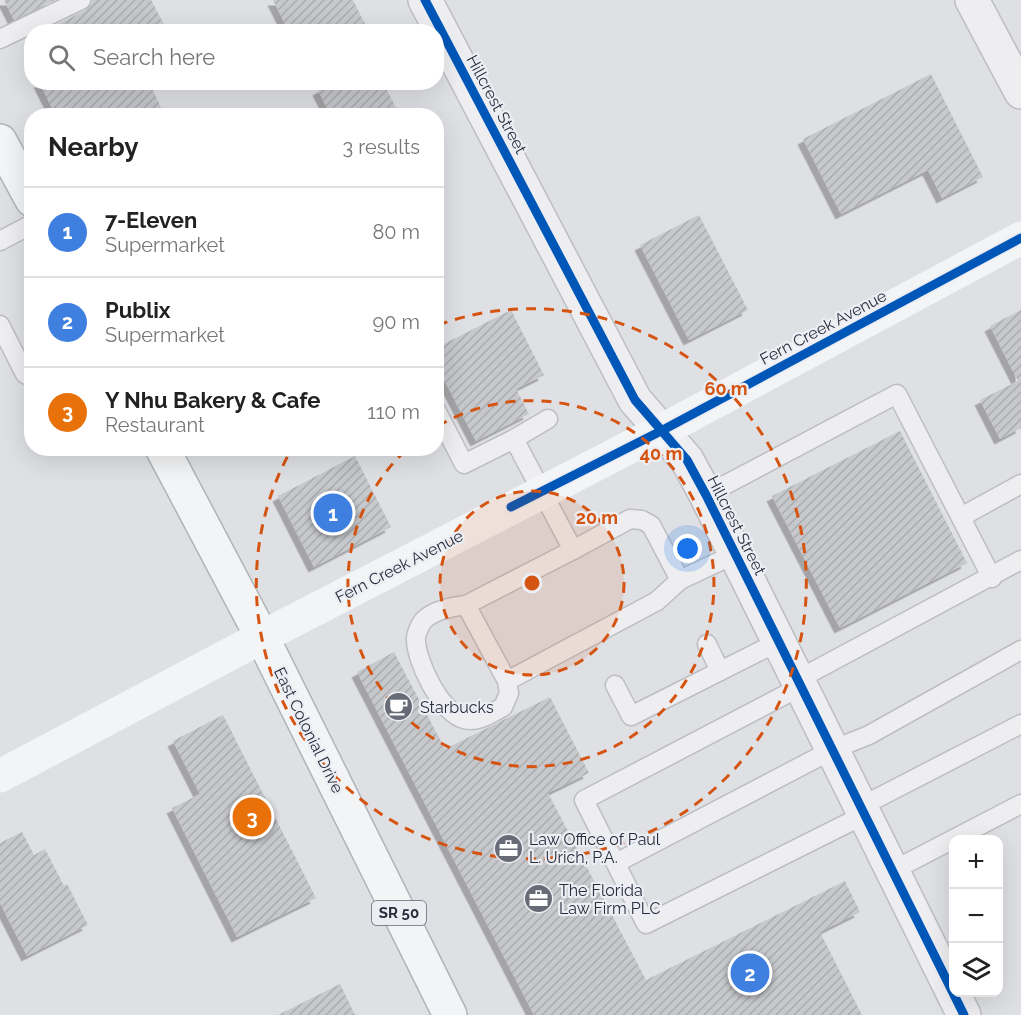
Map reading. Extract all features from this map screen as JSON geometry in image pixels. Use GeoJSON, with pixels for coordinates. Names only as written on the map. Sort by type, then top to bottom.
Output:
{"type":"FeatureCollection","features":[{"type":"Feature","properties":{"kind":"main road"},"geometry":{"type":"LineString","coordinates":[[0,141],[24,186]]}},
{"type":"Feature","properties":{"kind":"main road","name":"Fern Creek Avenue"},"geometry":{"type":"LineString","coordinates":[[0,776],[262,637],[661,431],[1021,238]]}},
{"type":"Feature","properties":{"kind":"main road","name":"East Colonial Drive"},"geometry":{"type":"LineString","coordinates":[[166,456],[262,637],[450,1015]]}},
{"type":"Feature","properties":{"kind":"street","name":"Hillcrest Street"},"geometry":{"type":"LineString","coordinates":[[425,0],[438,24]]}},
{"type":"Feature","properties":{"kind":"street"},"geometry":{"type":"LineString","coordinates":[[972,0],[1021,92]]}},
{"type":"Feature","properties":{"kind":"street","name":"Hillcrest Street"},"geometry":{"type":"LineString","coordinates":[[444,36],[635,400],[687,460],[706,495],[964,1015]]}},
{"type":"Feature","properties":{"kind":"lane"},"geometry":{"type":"LineString","coordinates":[[31,24],[81,0]]}},
{"type":"Feature","properties":{"kind":"lane"},"geometry":{"type":"LineString","coordinates":[[0,39],[24,27]]}},
{"type":"Feature","properties":{"kind":"lane"},"geometry":{"type":"LineString","coordinates":[[0,241],[24,228]]}},
{"type":"Feature","properties":{"kind":"lane"},"geometry":{"type":"LineString","coordinates":[[0,326],[24,372]]}},
{"type":"Feature","properties":{"kind":"lane"},"geometry":{"type":"LineString","coordinates":[[706,495],[897,394],[992,578]]}},
{"type":"Feature","properties":{"kind":"lane"},"geometry":{"type":"LineString","coordinates":[[444,425],[464,464],[548,419]]}},
{"type":"Feature","properties":{"kind":"lane"},"geometry":{"type":"LineString","coordinates":[[514,439],[573,550]]}},
{"type":"Feature","properties":{"kind":"lane"},"geometry":{"type":"LineString","coordinates":[[961,517],[1021,484]]}},
{"type":"Feature","properties":{"kind":"lane"},"geometry":{"type":"LineString","coordinates":[[466,605],[507,681],[509,693],[503,707],[481,719],[463,719],[447,708],[435,692],[420,662],[415,636],[424,620],[444,608],[466,605],[630,519],[642,520],[651,525],[680,580]]}},
{"type":"Feature","properties":{"kind":"lane"},"geometry":{"type":"LineString","coordinates":[[507,681],[657,601],[680,580],[735,554]]}},
{"type":"Feature","properties":{"kind":"lane"},"geometry":{"type":"LineString","coordinates":[[1021,560],[992,578],[584,800],[646,924],[862,811],[1021,724]]}},
{"type":"Feature","properties":{"kind":"lane"},"geometry":{"type":"LineString","coordinates":[[615,685],[631,716],[778,642]]}},
{"type":"Feature","properties":{"kind":"lane"},"geometry":{"type":"LineString","coordinates":[[706,644],[720,671]]}},
{"type":"Feature","properties":{"kind":"lane"},"geometry":{"type":"LineString","coordinates":[[616,863],[832,750],[869,735],[1021,650]]}},
{"type":"Feature","properties":{"kind":"lane"},"geometry":{"type":"LineString","coordinates":[[892,871],[1021,804]]}},
{"type":"Feature","properties":{"kind":"building"},"geometry":{"type":"Polygon","coordinates":[[[4,0],[55,0],[14,20],[4,0]]]}},
{"type":"Feature","properties":{"kind":"building"},"geometry":{"type":"Polygon","coordinates":[[[92,0],[151,0],[164,24],[58,24],[91,6],[92,0]]]}},
{"type":"Feature","properties":{"kind":"building"},"geometry":{"type":"Polygon","coordinates":[[[273,0],[353,0],[365,24],[285,24],[273,0]]]}},
{"type":"Feature","properties":{"kind":"building"},"geometry":{"type":"Polygon","coordinates":[[[931,74],[983,177],[942,198],[928,170],[841,214],[803,139],[931,74]]]}},
{"type":"Feature","properties":{"kind":"building"},"geometry":{"type":"Polygon","coordinates":[[[43,90],[153,90],[161,108],[52,108],[43,90]]]}},
{"type":"Feature","properties":{"kind":"building"},"geometry":{"type":"Polygon","coordinates":[[[318,90],[387,90],[396,108],[327,108],[318,90]]]}},
{"type":"Feature","properties":{"kind":"building"},"geometry":{"type":"Polygon","coordinates":[[[699,215],[748,310],[689,340],[640,245],[699,215]]]}},
{"type":"Feature","properties":{"kind":"building"},"geometry":{"type":"Polygon","coordinates":[[[511,310],[544,375],[516,389],[529,414],[476,441],[444,379],[444,344],[511,310]]]}},
{"type":"Feature","properties":{"kind":"building"},"geometry":{"type":"Polygon","coordinates":[[[1021,310],[1021,428],[1000,439],[980,400],[1018,381],[990,326],[1021,310]]]}},
{"type":"Feature","properties":{"kind":"building"},"geometry":{"type":"Polygon","coordinates":[[[900,431],[967,563],[840,628],[772,496],[900,431]]]}},
{"type":"Feature","properties":{"kind":"building"},"geometry":{"type":"Polygon","coordinates":[[[355,456],[391,527],[314,567],[278,496],[355,456]]]}},
{"type":"Feature","properties":{"kind":"building"},"geometry":{"type":"Polygon","coordinates":[[[394,652],[445,749],[550,697],[589,773],[548,793],[646,980],[845,881],[860,912],[820,932],[862,1015],[534,1015],[357,672],[394,652]]]}},
{"type":"Feature","properties":{"kind":"building"},"geometry":{"type":"Polygon","coordinates":[[[223,715],[316,898],[237,937],[172,808],[200,794],[173,741],[223,715]]]}},
{"type":"Feature","properties":{"kind":"building"},"geometry":{"type":"Polygon","coordinates":[[[22,832],[34,855],[45,849],[64,886],[67,884],[88,925],[27,956],[0,903],[0,843],[22,832]]]}},
{"type":"Feature","properties":{"kind":"building"},"geometry":{"type":"Polygon","coordinates":[[[340,984],[355,1015],[278,1015],[340,984]]]}},
{"type":"Feature","properties":{"kind":"cycle path"},"geometry":{"type":"LineString","coordinates":[[425,0],[438,24]]}},
{"type":"Feature","properties":{"kind":"cycle path"},"geometry":{"type":"LineString","coordinates":[[444,36],[635,400],[687,460],[706,495],[964,1015]]}},
{"type":"Feature","properties":{"kind":"cycle path"},"geometry":{"type":"LineString","coordinates":[[511,507],[661,431],[1021,238]]}},
{"type":"Feature","properties":{"kind":"place","name":"7-Eleven"},"geometry":{"type":"Point","coordinates":[333,513]}},
{"type":"Feature","properties":{"kind":"place","name":"Starbucks"},"geometry":{"type":"Point","coordinates":[399,707]}},
{"type":"Feature","properties":{"kind":"place","name":"Y Nhu Bakery & Cafe"},"geometry":{"type":"Point","coordinates":[252,817]}},
{"type":"Feature","properties":{"kind":"place","name":"Law Office of Paul L. Urich, P.A."},"geometry":{"type":"Point","coordinates":[508,848]}},
{"type":"Feature","properties":{"kind":"place","name":"The Florida Law Firm PLC"},"geometry":{"type":"Point","coordinates":[538,899]}},
{"type":"Feature","properties":{"kind":"place","name":"Publix"},"geometry":{"type":"Point","coordinates":[750,973]}}]}
